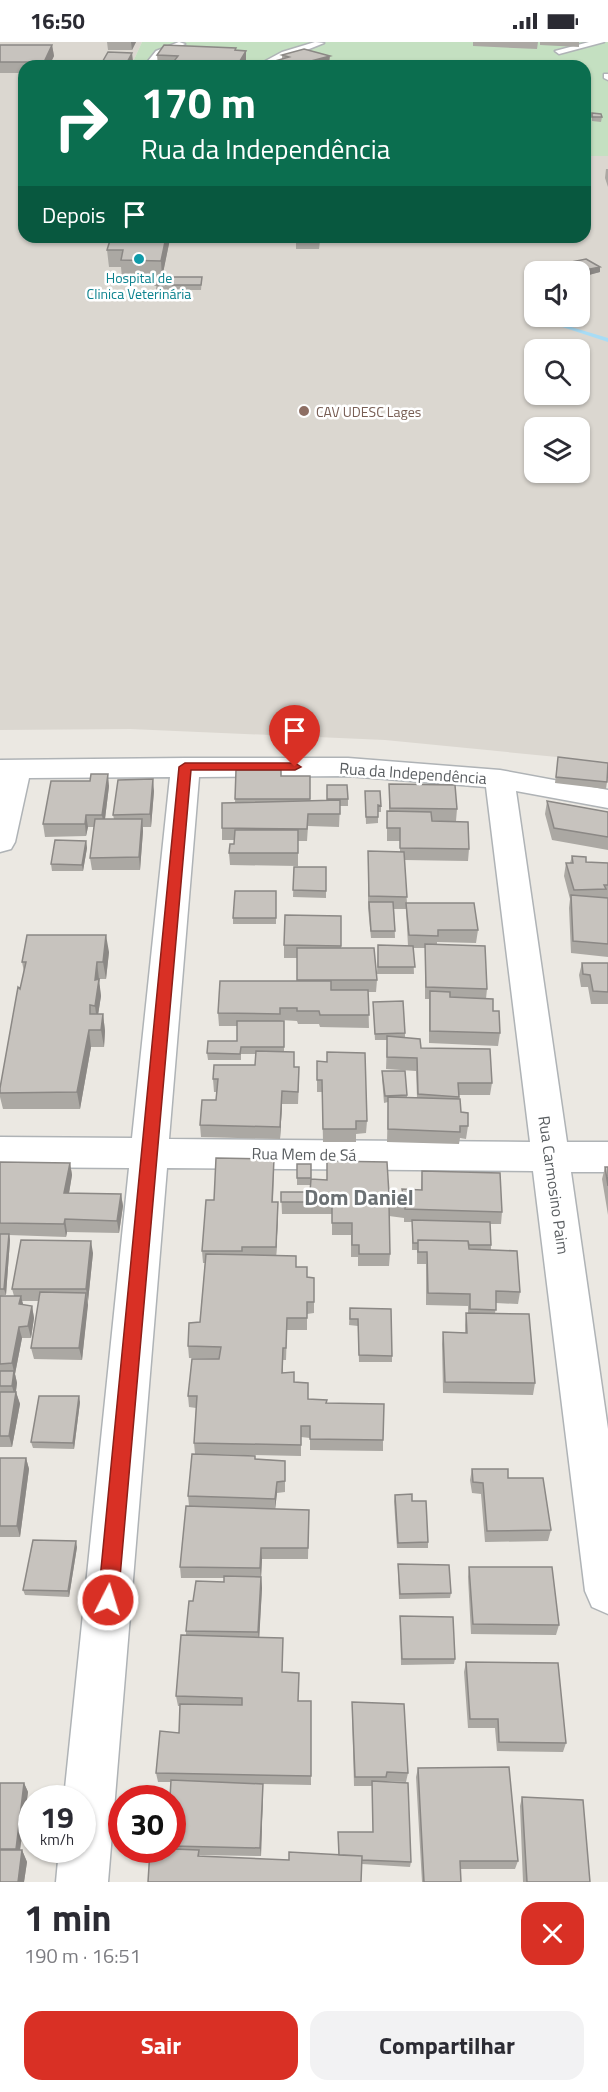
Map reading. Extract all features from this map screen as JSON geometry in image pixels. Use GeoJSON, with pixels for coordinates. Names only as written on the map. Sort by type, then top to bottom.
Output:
{"type":"FeatureCollection","features":[{"type":"Feature","properties":{"kind":"street"},"geometry":{"type":"LineString","coordinates":[[82,1882],[185,767]]}},
{"type":"Feature","properties":{"kind":"street","name":"Rua da Independência"},"geometry":{"type":"LineString","coordinates":[[8,769],[348,767],[500,779],[608,799]]}},
{"type":"Feature","properties":{"kind":"street"},"geometry":{"type":"LineString","coordinates":[[0,842],[8,769]]}},
{"type":"Feature","properties":{"kind":"street","name":"Rua Carmosino Paim"},"geometry":{"type":"LineString","coordinates":[[500,779],[608,1591]]}},
{"type":"Feature","properties":{"kind":"street","name":"Rua Mem de Sá"},"geometry":{"type":"LineString","coordinates":[[0,1152],[608,1157]]}},
{"type":"Feature","properties":{"kind":"lane"},"geometry":{"type":"LineString","coordinates":[[559,51],[600,42]]}},
{"type":"Feature","properties":{"kind":"lane"},"geometry":{"type":"LineString","coordinates":[[272,60],[320,43]]}},
{"type":"Feature","properties":{"kind":"lane"},"geometry":{"type":"LineString","coordinates":[[153,60],[159,53],[181,44]]}},
{"type":"Feature","properties":{"kind":"shaded area","name":"CAV UDESC Lages"},"geometry":{"type":"Polygon","coordinates":[[[0,42],[142,42],[134,60],[18,60],[18,243],[591,243],[591,156],[608,156],[608,762],[385,740],[130,729],[0,730],[0,42]]]}},
{"type":"Feature","properties":{"kind":"green space"},"geometry":{"type":"Polygon","coordinates":[[[142,42],[608,42],[608,156],[591,156],[591,60],[134,60],[142,42]]]}},
{"type":"Feature","properties":{"kind":"building"},"geometry":{"type":"Polygon","coordinates":[[[0,45],[52,45],[45,60],[0,62],[0,45]]]}},
{"type":"Feature","properties":{"kind":"building"},"geometry":{"type":"Polygon","coordinates":[[[164,45],[236,48],[235,50],[246,51],[241,60],[175,60],[178,56],[157,55],[164,45]]]}},
{"type":"Feature","properties":{"kind":"building"},"geometry":{"type":"Polygon","coordinates":[[[304,49],[330,56],[315,60],[278,60],[289,57],[282,55],[304,49]]]}},
{"type":"Feature","properties":{"kind":"building"},"geometry":{"type":"Polygon","coordinates":[[[108,52],[132,53],[128,60],[103,60],[108,52]]]}},
{"type":"Feature","properties":{"kind":"building"},"geometry":{"type":"Polygon","coordinates":[[[592,113],[601,114],[602,117],[592,117],[592,113]]]}},
{"type":"Feature","properties":{"kind":"building"},"geometry":{"type":"Polygon","coordinates":[[[109,243],[165,243],[161,261],[121,260],[123,250],[107,250],[109,243]]]}},
{"type":"Feature","properties":{"kind":"building"},"geometry":{"type":"Polygon","coordinates":[[[590,261],[600,267],[590,269],[590,261]]]}},
{"type":"Feature","properties":{"kind":"building"},"geometry":{"type":"Polygon","coordinates":[[[157,277],[202,277],[201,285],[155,285],[157,277]]]}},
{"type":"Feature","properties":{"kind":"building"},"geometry":{"type":"Polygon","coordinates":[[[558,757],[608,763],[607,782],[556,777],[558,757]]]}},
{"type":"Feature","properties":{"kind":"building"},"geometry":{"type":"Polygon","coordinates":[[[236,770],[281,770],[281,776],[310,776],[310,799],[235,799],[236,770]]]}},
{"type":"Feature","properties":{"kind":"building"},"geometry":{"type":"Polygon","coordinates":[[[91,774],[108,774],[102,815],[86,815],[85,824],[43,824],[51,781],[90,781],[91,774]]]}},
{"type":"Feature","properties":{"kind":"building"},"geometry":{"type":"Polygon","coordinates":[[[153,779],[150,814],[113,815],[118,780],[153,779]]]}},
{"type":"Feature","properties":{"kind":"building"},"geometry":{"type":"Polygon","coordinates":[[[389,784],[455,785],[457,809],[390,808],[389,784]]]}},
{"type":"Feature","properties":{"kind":"building"},"geometry":{"type":"Polygon","coordinates":[[[327,785],[347,785],[348,799],[327,799],[327,785]]]}},
{"type":"Feature","properties":{"kind":"building"},"geometry":{"type":"Polygon","coordinates":[[[365,791],[380,791],[381,806],[378,805],[378,817],[366,817],[365,791]]]}},
{"type":"Feature","properties":{"kind":"building"},"geometry":{"type":"Polygon","coordinates":[[[340,800],[340,814],[308,814],[307,829],[222,828],[222,803],[340,800]]]}},
{"type":"Feature","properties":{"kind":"building"},"geometry":{"type":"Polygon","coordinates":[[[547,801],[608,812],[608,837],[554,828],[547,801]]]}},
{"type":"Feature","properties":{"kind":"building"},"geometry":{"type":"Polygon","coordinates":[[[387,811],[431,812],[432,821],[468,822],[469,849],[400,848],[400,828],[387,828],[387,811]]]}},
{"type":"Feature","properties":{"kind":"building"},"geometry":{"type":"Polygon","coordinates":[[[95,819],[142,819],[139,857],[90,858],[95,819]]]}},
{"type":"Feature","properties":{"kind":"building"},"geometry":{"type":"Polygon","coordinates":[[[235,830],[298,830],[298,853],[229,853],[230,844],[234,844],[235,830]]]}},
{"type":"Feature","properties":{"kind":"building"},"geometry":{"type":"Polygon","coordinates":[[[55,840],[86,841],[82,865],[51,864],[55,840]]]}},
{"type":"Feature","properties":{"kind":"building"},"geometry":{"type":"Polygon","coordinates":[[[368,851],[404,852],[407,897],[369,896],[368,851]]]}},
{"type":"Feature","properties":{"kind":"building"},"geometry":{"type":"Polygon","coordinates":[[[572,856],[586,857],[586,862],[608,863],[608,885],[604,885],[606,889],[574,890],[566,863],[573,863],[572,856]]]}},
{"type":"Feature","properties":{"kind":"building"},"geometry":{"type":"Polygon","coordinates":[[[294,867],[326,867],[326,891],[293,890],[294,867]]]}},
{"type":"Feature","properties":{"kind":"building"},"geometry":{"type":"Polygon","coordinates":[[[235,891],[276,891],[276,918],[233,918],[235,891]]]}},
{"type":"Feature","properties":{"kind":"building"},"geometry":{"type":"Polygon","coordinates":[[[571,895],[608,898],[608,944],[573,941],[571,895]]]}},
{"type":"Feature","properties":{"kind":"building"},"geometry":{"type":"Polygon","coordinates":[[[369,902],[393,902],[395,931],[371,931],[369,902]]]}},
{"type":"Feature","properties":{"kind":"building"},"geometry":{"type":"Polygon","coordinates":[[[406,903],[474,903],[478,930],[438,930],[438,936],[409,935],[406,903]]]}},
{"type":"Feature","properties":{"kind":"building"},"geometry":{"type":"Polygon","coordinates":[[[285,915],[341,916],[341,946],[284,945],[285,915]]]}},
{"type":"Feature","properties":{"kind":"building"},"geometry":{"type":"Polygon","coordinates":[[[27,935],[106,935],[103,962],[97,962],[95,980],[99,979],[95,1006],[90,1005],[90,1014],[103,1014],[101,1030],[89,1030],[77,1092],[0,1093],[18,987],[20,989],[26,962],[22,962],[27,935]]]}},
{"type":"Feature","properties":{"kind":"building"},"geometry":{"type":"Polygon","coordinates":[[[425,944],[485,946],[487,989],[426,987],[425,944]]]}},
{"type":"Feature","properties":{"kind":"building"},"geometry":{"type":"Polygon","coordinates":[[[378,945],[413,946],[415,967],[378,967],[378,945]]]}},
{"type":"Feature","properties":{"kind":"building"},"geometry":{"type":"Polygon","coordinates":[[[297,948],[374,948],[377,980],[297,980],[297,948]]]}},
{"type":"Feature","properties":{"kind":"building"},"geometry":{"type":"Polygon","coordinates":[[[582,963],[608,963],[608,992],[593,991],[590,975],[583,974],[582,963]]]}},
{"type":"Feature","properties":{"kind":"building"},"geometry":{"type":"Polygon","coordinates":[[[220,981],[331,981],[331,990],[368,990],[369,1015],[320,1015],[319,1011],[297,1011],[297,1008],[280,1008],[280,1014],[218,1013],[220,981]]]}},
{"type":"Feature","properties":{"kind":"building"},"geometry":{"type":"Polygon","coordinates":[[[430,991],[450,992],[450,997],[493,999],[493,1011],[499,1011],[500,1033],[430,1031],[430,991]]]}},
{"type":"Feature","properties":{"kind":"building"},"geometry":{"type":"Polygon","coordinates":[[[403,1001],[405,1033],[375,1034],[373,1002],[403,1001]]]}},
{"type":"Feature","properties":{"kind":"building"},"geometry":{"type":"Polygon","coordinates":[[[237,1021],[284,1021],[284,1047],[241,1047],[240,1054],[207,1053],[208,1041],[237,1041],[237,1021]]]}},
{"type":"Feature","properties":{"kind":"building"},"geometry":{"type":"Polygon","coordinates":[[[387,1036],[420,1039],[421,1048],[490,1049],[492,1083],[458,1083],[459,1097],[418,1094],[417,1058],[387,1057],[387,1036]]]}},
{"type":"Feature","properties":{"kind":"building"},"geometry":{"type":"Polygon","coordinates":[[[256,1051],[294,1052],[294,1067],[299,1067],[298,1092],[282,1091],[280,1127],[200,1125],[202,1100],[216,1100],[218,1079],[213,1079],[214,1065],[255,1065],[256,1051]]]}},
{"type":"Feature","properties":{"kind":"building"},"geometry":{"type":"Polygon","coordinates":[[[327,1052],[365,1053],[367,1121],[356,1121],[356,1129],[323,1129],[322,1080],[317,1080],[317,1061],[327,1062],[327,1052]]]}},
{"type":"Feature","properties":{"kind":"building"},"geometry":{"type":"Polygon","coordinates":[[[382,1071],[405,1071],[407,1095],[385,1096],[382,1071]]]}},
{"type":"Feature","properties":{"kind":"building"},"geometry":{"type":"Polygon","coordinates":[[[388,1097],[460,1099],[461,1112],[468,1113],[468,1126],[460,1126],[460,1132],[388,1129],[388,1097]]]}},
{"type":"Feature","properties":{"kind":"building"},"geometry":{"type":"Polygon","coordinates":[[[216,1158],[274,1159],[272,1202],[278,1202],[276,1247],[242,1247],[242,1251],[202,1251],[206,1200],[214,1200],[216,1158]]]}},
{"type":"Feature","properties":{"kind":"building"},"geometry":{"type":"Polygon","coordinates":[[[327,1161],[387,1162],[389,1194],[403,1195],[402,1189],[422,1190],[422,1171],[500,1173],[502,1212],[405,1209],[405,1206],[389,1204],[390,1254],[359,1254],[359,1245],[352,1245],[352,1223],[332,1223],[332,1202],[281,1202],[281,1192],[310,1192],[311,1179],[327,1180],[327,1161]]]}},
{"type":"Feature","properties":{"kind":"building"},"geometry":{"type":"Polygon","coordinates":[[[0,1162],[70,1163],[64,1193],[121,1194],[117,1221],[65,1219],[64,1224],[0,1223],[0,1162]]]}},
{"type":"Feature","properties":{"kind":"building"},"geometry":{"type":"Polygon","coordinates":[[[297,1164],[311,1164],[311,1178],[297,1178],[297,1164]]]}},
{"type":"Feature","properties":{"kind":"building"},"geometry":{"type":"Polygon","coordinates":[[[605,1167],[608,1167],[608,1186],[605,1167]]]}},
{"type":"Feature","properties":{"kind":"building"},"geometry":{"type":"Polygon","coordinates":[[[412,1220],[490,1222],[491,1245],[469,1245],[468,1241],[418,1240],[418,1243],[413,1243],[412,1220]]]}},
{"type":"Feature","properties":{"kind":"building"},"geometry":{"type":"Polygon","coordinates":[[[0,1234],[9,1234],[4,1289],[0,1289],[0,1234]]]}},
{"type":"Feature","properties":{"kind":"building"},"geometry":{"type":"Polygon","coordinates":[[[21,1240],[91,1241],[86,1289],[12,1289],[21,1240]]]}},
{"type":"Feature","properties":{"kind":"building"},"geometry":{"type":"Polygon","coordinates":[[[418,1240],[468,1241],[469,1249],[517,1251],[520,1292],[496,1291],[496,1310],[470,1309],[470,1294],[428,1293],[427,1252],[418,1252],[418,1240]]]}},
{"type":"Feature","properties":{"kind":"building"},"geometry":{"type":"Polygon","coordinates":[[[206,1254],[296,1256],[296,1267],[307,1267],[307,1277],[314,1278],[314,1302],[307,1302],[307,1318],[287,1318],[282,1373],[294,1372],[294,1382],[308,1383],[308,1399],[327,1400],[326,1403],[384,1404],[383,1440],[310,1439],[310,1426],[301,1426],[301,1445],[194,1443],[197,1396],[188,1396],[192,1359],[219,1359],[221,1347],[188,1346],[189,1323],[200,1322],[206,1254]]]}},
{"type":"Feature","properties":{"kind":"building"},"geometry":{"type":"Polygon","coordinates":[[[40,1292],[86,1293],[79,1348],[31,1348],[40,1292]]]}},
{"type":"Feature","properties":{"kind":"building"},"geometry":{"type":"Polygon","coordinates":[[[0,1296],[21,1296],[19,1304],[32,1306],[28,1326],[19,1327],[12,1363],[0,1364],[0,1296]]]}},
{"type":"Feature","properties":{"kind":"building"},"geometry":{"type":"Polygon","coordinates":[[[350,1308],[391,1309],[392,1356],[359,1355],[358,1319],[350,1319],[350,1308]]]}},
{"type":"Feature","properties":{"kind":"building"},"geometry":{"type":"Polygon","coordinates":[[[466,1313],[529,1314],[535,1383],[445,1382],[443,1332],[467,1333],[466,1313]]]}},
{"type":"Feature","properties":{"kind":"building"},"geometry":{"type":"Polygon","coordinates":[[[0,1371],[14,1371],[12,1386],[0,1386],[0,1371]]]}},
{"type":"Feature","properties":{"kind":"building"},"geometry":{"type":"Polygon","coordinates":[[[0,1392],[16,1392],[9,1436],[0,1436],[0,1392]]]}},
{"type":"Feature","properties":{"kind":"building"},"geometry":{"type":"Polygon","coordinates":[[[39,1396],[79,1396],[73,1443],[31,1442],[39,1396]]]}},
{"type":"Feature","properties":{"kind":"building"},"geometry":{"type":"Polygon","coordinates":[[[192,1454],[255,1456],[255,1459],[285,1461],[285,1481],[277,1482],[275,1499],[188,1496],[192,1454]]]}},
{"type":"Feature","properties":{"kind":"building"},"geometry":{"type":"Polygon","coordinates":[[[0,1458],[26,1458],[17,1526],[0,1526],[0,1458]]]}},
{"type":"Feature","properties":{"kind":"building"},"geometry":{"type":"Polygon","coordinates":[[[472,1469],[508,1469],[508,1478],[543,1478],[551,1530],[487,1531],[483,1483],[473,1482],[472,1469]]]}},
{"type":"Feature","properties":{"kind":"building"},"geometry":{"type":"Polygon","coordinates":[[[412,1494],[412,1501],[426,1501],[428,1542],[398,1543],[395,1495],[412,1494]]]}},
{"type":"Feature","properties":{"kind":"building"},"geometry":{"type":"Polygon","coordinates":[[[186,1506],[309,1510],[308,1548],[261,1548],[260,1568],[180,1567],[186,1506]]]}},
{"type":"Feature","properties":{"kind":"building"},"geometry":{"type":"Polygon","coordinates":[[[33,1540],[76,1541],[68,1591],[23,1590],[33,1540]]]}},
{"type":"Feature","properties":{"kind":"building"},"geometry":{"type":"Polygon","coordinates":[[[398,1564],[449,1565],[451,1593],[400,1594],[398,1564]]]}},
{"type":"Feature","properties":{"kind":"building"},"geometry":{"type":"Polygon","coordinates":[[[469,1567],[552,1567],[559,1625],[473,1624],[469,1567]]]}},
{"type":"Feature","properties":{"kind":"building"},"geometry":{"type":"Polygon","coordinates":[[[224,1576],[261,1577],[258,1632],[186,1631],[189,1601],[193,1601],[196,1581],[224,1582],[224,1576]]]}},
{"type":"Feature","properties":{"kind":"building"},"geometry":{"type":"Polygon","coordinates":[[[400,1616],[453,1617],[455,1659],[402,1659],[400,1616]]]}},
{"type":"Feature","properties":{"kind":"building"},"geometry":{"type":"Polygon","coordinates":[[[181,1635],[283,1638],[282,1672],[299,1673],[298,1701],[311,1701],[311,1776],[156,1773],[160,1731],[179,1733],[180,1704],[242,1705],[242,1698],[176,1696],[181,1635]]]}},
{"type":"Feature","properties":{"kind":"building"},"geometry":{"type":"Polygon","coordinates":[[[466,1662],[558,1663],[566,1743],[499,1742],[498,1719],[470,1719],[466,1662]]]}},
{"type":"Feature","properties":{"kind":"building"},"geometry":{"type":"Polygon","coordinates":[[[352,1702],[404,1704],[408,1773],[387,1772],[386,1777],[355,1777],[352,1702]]]}},
{"type":"Feature","properties":{"kind":"building"},"geometry":{"type":"Polygon","coordinates":[[[509,1767],[518,1861],[460,1861],[461,1882],[424,1882],[418,1768],[509,1767]]]}},
{"type":"Feature","properties":{"kind":"building"},"geometry":{"type":"Polygon","coordinates":[[[171,1780],[263,1784],[260,1848],[186,1846],[186,1785],[171,1785],[171,1780]]]}},
{"type":"Feature","properties":{"kind":"building"},"geometry":{"type":"Polygon","coordinates":[[[372,1781],[408,1783],[411,1862],[362,1860],[362,1856],[339,1855],[338,1832],[373,1832],[372,1781]]]}},
{"type":"Feature","properties":{"kind":"building"},"geometry":{"type":"Polygon","coordinates":[[[0,1783],[24,1783],[24,1785],[18,1785],[16,1849],[0,1849],[0,1783]]]}},
{"type":"Feature","properties":{"kind":"building"},"geometry":{"type":"Polygon","coordinates":[[[522,1797],[583,1800],[590,1882],[527,1882],[522,1797]]]}},
{"type":"Feature","properties":{"kind":"building"},"geometry":{"type":"Polygon","coordinates":[[[0,1850],[18,1850],[18,1863],[20,1863],[18,1882],[0,1882],[0,1850]]]}},
{"type":"Feature","properties":{"kind":"building"},"geometry":{"type":"Polygon","coordinates":[[[186,1850],[199,1850],[198,1856],[289,1860],[289,1852],[362,1856],[361,1882],[148,1882],[149,1863],[186,1863],[186,1850]]]}},
{"type":"Feature","properties":{"kind":"waterway"},"geometry":{"type":"LineString","coordinates":[[568,327],[608,340]]}},
{"type":"Feature","properties":{"kind":"place","name":"Hospital de Clinica Veterinária"},"geometry":{"type":"Point","coordinates":[139,259]}},
{"type":"Feature","properties":{"kind":"place","name":"CAV UDESC Lages"},"geometry":{"type":"Point","coordinates":[304,411]}},
{"type":"Feature","properties":{"kind":"district","name":"Dom Daniel"},"geometry":{"type":"Point","coordinates":[359,1197]}},
{"type":"Feature","properties":{"kind":"route"},"geometry":{"type":"LineString","coordinates":[[108,1600],[185,767],[295,767]]}}]}
